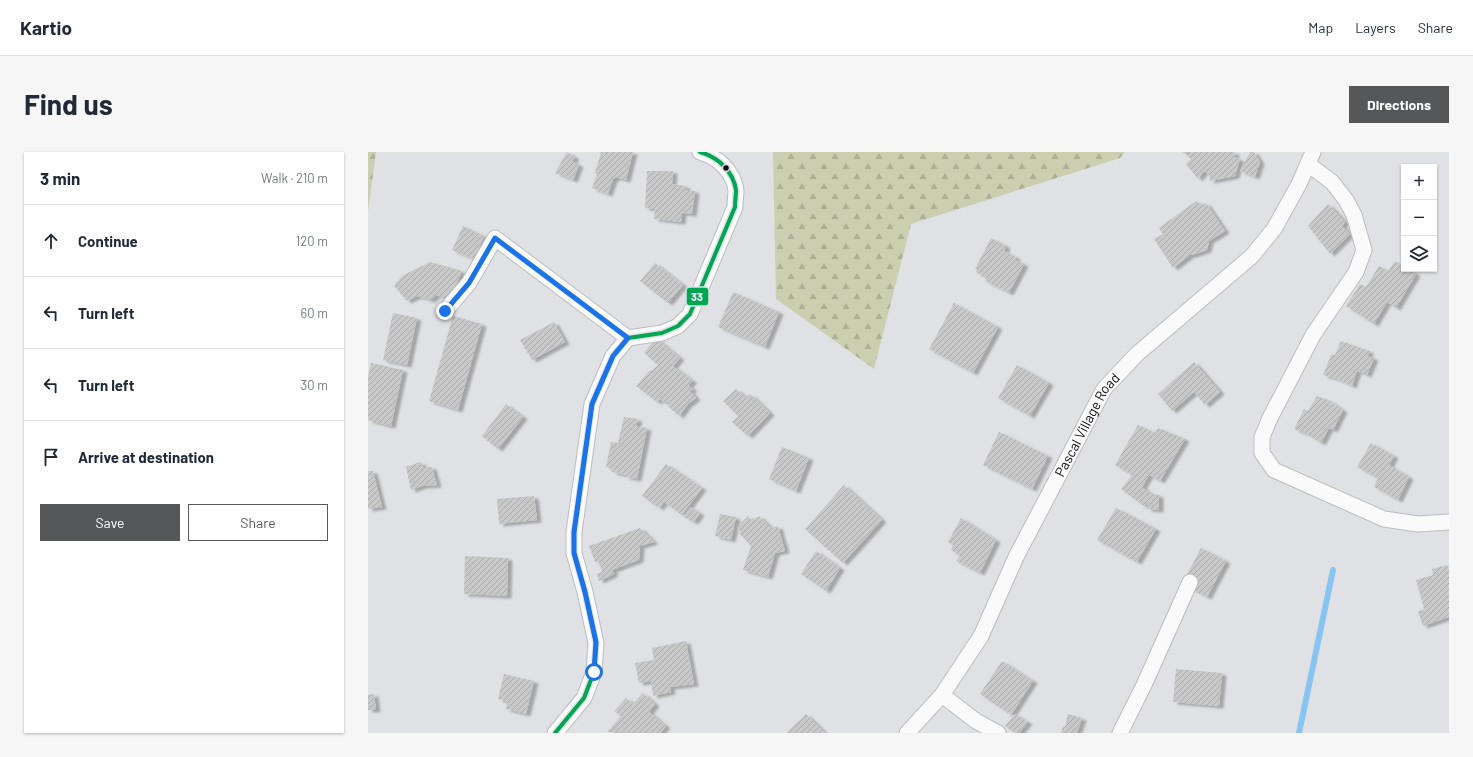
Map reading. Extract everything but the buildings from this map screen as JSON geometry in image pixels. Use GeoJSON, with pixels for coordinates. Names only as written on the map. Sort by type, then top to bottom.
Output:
{"type":"FeatureCollection","features":[{"type":"Feature","properties":{"kind":"street"},"geometry":{"type":"LineString","coordinates":[[555,733],[584,698],[594,672],[596,642],[585,592],[574,553],[574,532],[592,404],[613,356],[628,338],[662,333],[678,326],[690,314],[735,207],[736,190],[731,176],[721,157],[700,152]]}},
{"type":"Feature","properties":{"kind":"street"},"geometry":{"type":"LineString","coordinates":[[1310,158],[1346,200],[1354,215],[1364,250],[1356,272],[1313,335],[1270,418],[1262,438],[1262,453],[1274,470],[1384,519],[1418,524],[1449,522]]}},
{"type":"Feature","properties":{"kind":"street","name":"Pascal Village Road"},"geometry":{"type":"LineString","coordinates":[[907,733],[942,695],[981,636],[1016,557],[1104,389],[1137,354],[1252,256],[1274,229],[1299,184],[1310,158]]}},
{"type":"Feature","properties":{"kind":"street"},"geometry":{"type":"LineString","coordinates":[[445,311],[469,283],[495,238],[628,338]]}},
{"type":"Feature","properties":{"kind":"street"},"geometry":{"type":"LineString","coordinates":[[1120,733],[1144,685],[1190,582]]}},
{"type":"Feature","properties":{"kind":"street"},"geometry":{"type":"LineString","coordinates":[[942,695],[976,721],[998,733]]}},
{"type":"Feature","properties":{"kind":"green space"},"geometry":{"type":"Polygon","coordinates":[[[368,152],[376,152],[368,211],[368,152]]]}},
{"type":"Feature","properties":{"kind":"green space"},"geometry":{"type":"Polygon","coordinates":[[[773,152],[1125,152],[1120,158],[911,224],[874,369],[776,299],[773,152]]]}},
{"type":"Feature","properties":{"kind":"waterway"},"geometry":{"type":"LineString","coordinates":[[1299,733],[1333,570]]}},
{"type":"Feature","properties":{"kind":"transit line","name":"33"},"geometry":{"type":"LineString","coordinates":[[555,733],[584,698],[594,672],[596,643],[585,592],[574,553],[574,532],[592,404],[613,356],[628,338],[662,333],[678,326],[690,314],[735,207],[736,190],[732,177],[719,161],[700,152]]}},
{"type":"Feature","properties":{"kind":"route"},"geometry":{"type":"LineString","coordinates":[[445,311],[469,283],[495,238],[628,338],[613,356],[592,404],[574,532],[574,553],[585,592],[596,642],[594,672]]}}]}
